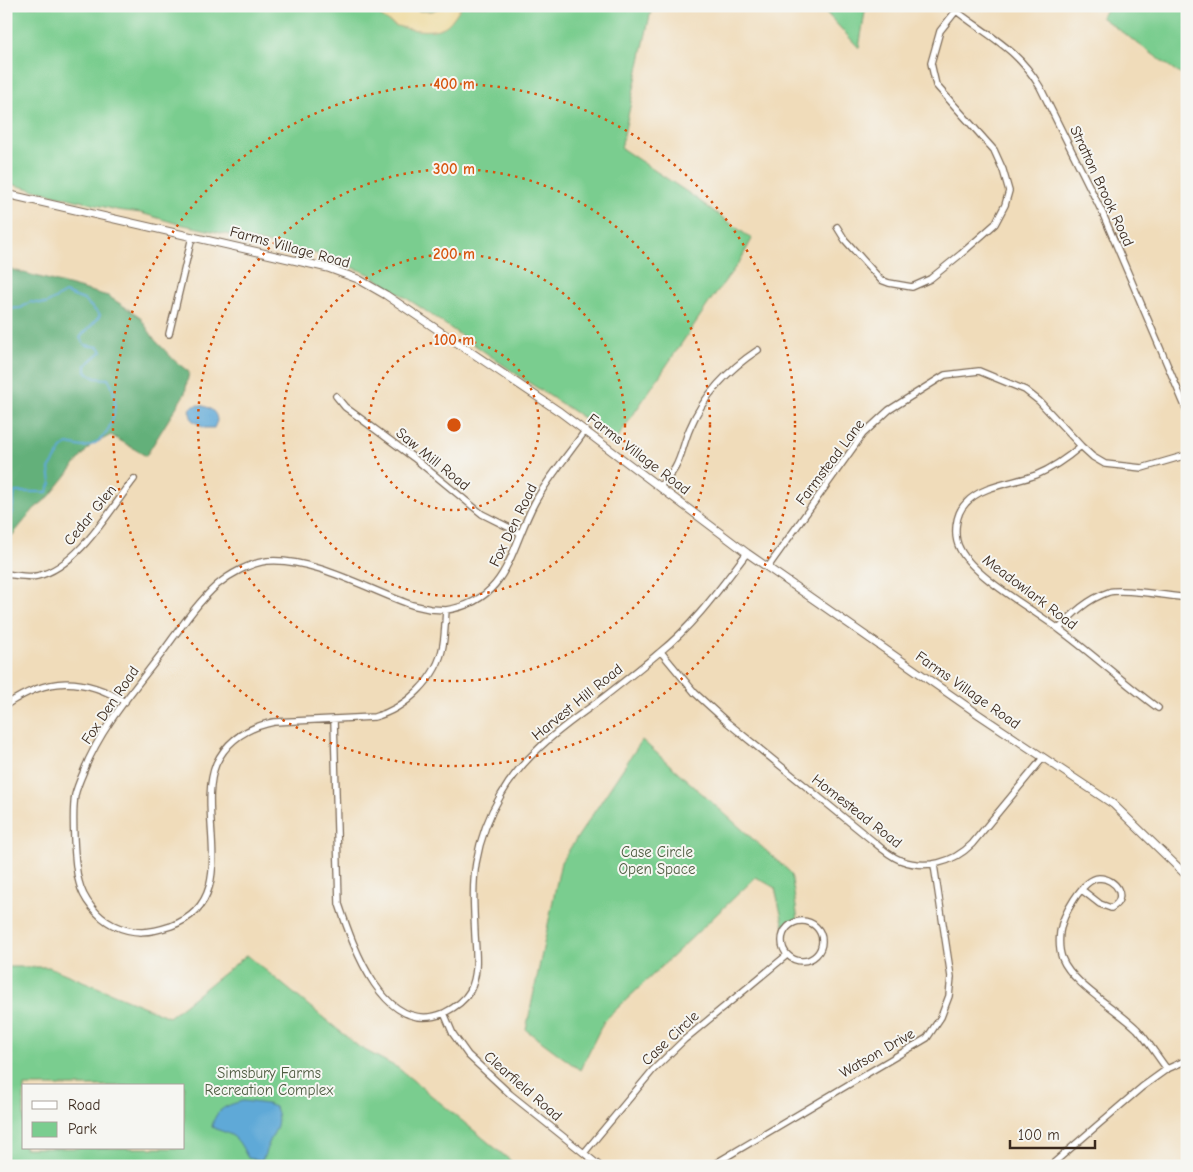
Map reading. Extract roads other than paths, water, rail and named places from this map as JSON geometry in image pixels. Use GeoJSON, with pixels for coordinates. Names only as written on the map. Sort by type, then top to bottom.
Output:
{"type":"FeatureCollection","features":[{"type":"Feature","properties":{"kind":"main road","name":"Farms Village Road"},"geometry":{"type":"LineString","coordinates":[[6,194],[328,268],[358,279],[394,300],[585,430],[768,567],[1043,758],[1113,804],[1187,876]]}},
{"type":"Feature","properties":{"kind":"street","name":"Stratton Brook Road"},"geometry":{"type":"LineString","coordinates":[[950,6],[1014,53],[1023,62],[1040,87],[1102,212],[1187,411]]}},
{"type":"Feature","properties":{"kind":"street"},"geometry":{"type":"LineString","coordinates":[[837,227],[845,240],[881,280],[912,287],[930,279],[961,254],[994,224],[1005,205],[1009,191],[1003,170],[994,150],[936,85],[931,62],[940,32],[956,11]]}},
{"type":"Feature","properties":{"kind":"street"},"geometry":{"type":"LineString","coordinates":[[169,334],[192,237]]}},
{"type":"Feature","properties":{"kind":"street"},"geometry":{"type":"LineString","coordinates":[[660,486],[674,470],[690,427],[705,402],[722,380],[758,350]]}},
{"type":"Feature","properties":{"kind":"street","name":"Farmstead Lane"},"geometry":{"type":"LineString","coordinates":[[768,567],[863,434],[889,410],[946,375],[979,371],[1026,390],[1039,401],[1081,446],[1093,457],[1105,464],[1142,468],[1187,455]]}},
{"type":"Feature","properties":{"kind":"street","name":"Saw Mill Road"},"geometry":{"type":"LineString","coordinates":[[336,396],[345,407],[414,458],[482,514],[520,533]]}},
{"type":"Feature","properties":{"kind":"street","name":"Fox Den Road"},"geometry":{"type":"LineString","coordinates":[[446,610],[443,646],[434,668],[422,687],[386,714],[374,717],[274,722],[258,725],[235,738],[222,753],[216,765],[211,783],[213,868],[209,886],[202,902],[193,913],[179,923],[153,932],[143,933],[115,926],[104,919],[86,899],[79,883],[76,863],[75,795],[92,752],[125,702],[193,613],[217,585],[230,575],[265,561],[302,564],[412,605],[430,609],[446,610],[466,605],[486,594],[497,584],[507,567],[520,533],[536,501],[585,430]]}},
{"type":"Feature","properties":{"kind":"street","name":"Meadowlark Road"},"geometry":{"type":"LineString","coordinates":[[1081,446],[1061,462],[1036,475],[978,494],[966,503],[958,516],[956,538],[960,550],[980,573],[1060,629],[1158,708]]}},
{"type":"Feature","properties":{"kind":"street","name":"Cedar Glen"},"geometry":{"type":"LineString","coordinates":[[6,574],[36,577],[65,564],[84,545],[134,479]]}},
{"type":"Feature","properties":{"kind":"street","name":"Harvest Hill Road"},"geometry":{"type":"LineString","coordinates":[[444,1013],[464,998],[475,978],[474,892],[476,862],[489,819],[501,795],[521,766],[566,723],[661,652],[697,618],[747,552]]}},
{"type":"Feature","properties":{"kind":"street"},"geometry":{"type":"LineString","coordinates":[[1060,629],[1072,614],[1088,601],[1110,592],[1132,592],[1187,598]]}},
{"type":"Feature","properties":{"kind":"street","name":"Homestead Road"},"geometry":{"type":"LineString","coordinates":[[661,652],[695,692],[728,723],[874,842],[901,860],[916,864],[934,865],[959,855],[972,844],[1043,758]]}},
{"type":"Feature","properties":{"kind":"street"},"geometry":{"type":"LineString","coordinates":[[6,704],[31,690],[64,684],[86,684],[125,702]]}},
{"type":"Feature","properties":{"kind":"street"},"geometry":{"type":"LineString","coordinates":[[334,720],[339,904],[344,920],[359,958],[385,999],[397,1010],[408,1014],[422,1016],[444,1013]]}},
{"type":"Feature","properties":{"kind":"street","name":"Watson Drive"},"geometry":{"type":"LineString","coordinates":[[711,1166],[927,1038],[941,1017],[949,996],[951,977],[934,865]]}},
{"type":"Feature","properties":{"kind":"street"},"geometry":{"type":"LineString","coordinates":[[1082,890],[1100,904],[1112,908],[1118,902],[1120,895],[1119,889],[1114,884],[1099,878],[1093,880],[1082,890],[1062,921],[1059,946],[1062,957],[1074,976],[1138,1030],[1167,1069]]}},
{"type":"Feature","properties":{"kind":"street"},"geometry":{"type":"LineString","coordinates":[[800,921],[807,922],[818,929],[822,942],[817,954],[805,961],[792,959],[787,955],[783,949],[782,937],[788,926],[800,921]]}},
{"type":"Feature","properties":{"kind":"street","name":"Case Circle"},"geometry":{"type":"LineString","coordinates":[[584,1154],[654,1070],[684,1040],[787,955]]}},
{"type":"Feature","properties":{"kind":"street","name":"Clearfield Road"},"geometry":{"type":"LineString","coordinates":[[444,1013],[453,1034],[468,1054],[510,1094],[600,1166]]}},
{"type":"Feature","properties":{"kind":"street"},"geometry":{"type":"LineString","coordinates":[[1050,1166],[1142,1087],[1167,1069],[1187,1060]]}},
{"type":"Feature","properties":{"kind":"water"},"geometry":{"type":"Polygon","coordinates":[[[198,405],[214,412],[217,421],[214,428],[204,428],[192,420],[189,410],[198,405]]]}},
{"type":"Feature","properties":{"kind":"water"},"geometry":{"type":"Polygon","coordinates":[[[243,1101],[275,1107],[278,1118],[277,1126],[263,1159],[248,1158],[234,1137],[212,1127],[219,1112],[232,1104],[243,1101]]]}},
{"type":"Feature","properties":{"kind":"waterway"},"geometry":{"type":"LineString","coordinates":[[6,309],[21,308],[30,302],[46,304],[65,293],[84,300],[100,315],[80,338],[85,345],[99,347],[102,351],[86,365],[86,372],[95,378],[108,379],[115,398],[113,419],[102,438],[94,444],[84,447],[68,444],[63,447],[49,469],[51,483],[47,492],[15,492],[12,512],[6,529]]}},
{"type":"Feature","properties":{"kind":"park label","name":"Case Circle Open Space"},"geometry":{"type":"Point","coordinates":[657,860]}},
{"type":"Feature","properties":{"kind":"park label","name":"Simsbury Farms Recreation Complex"},"geometry":{"type":"Point","coordinates":[269,1082]}}]}
